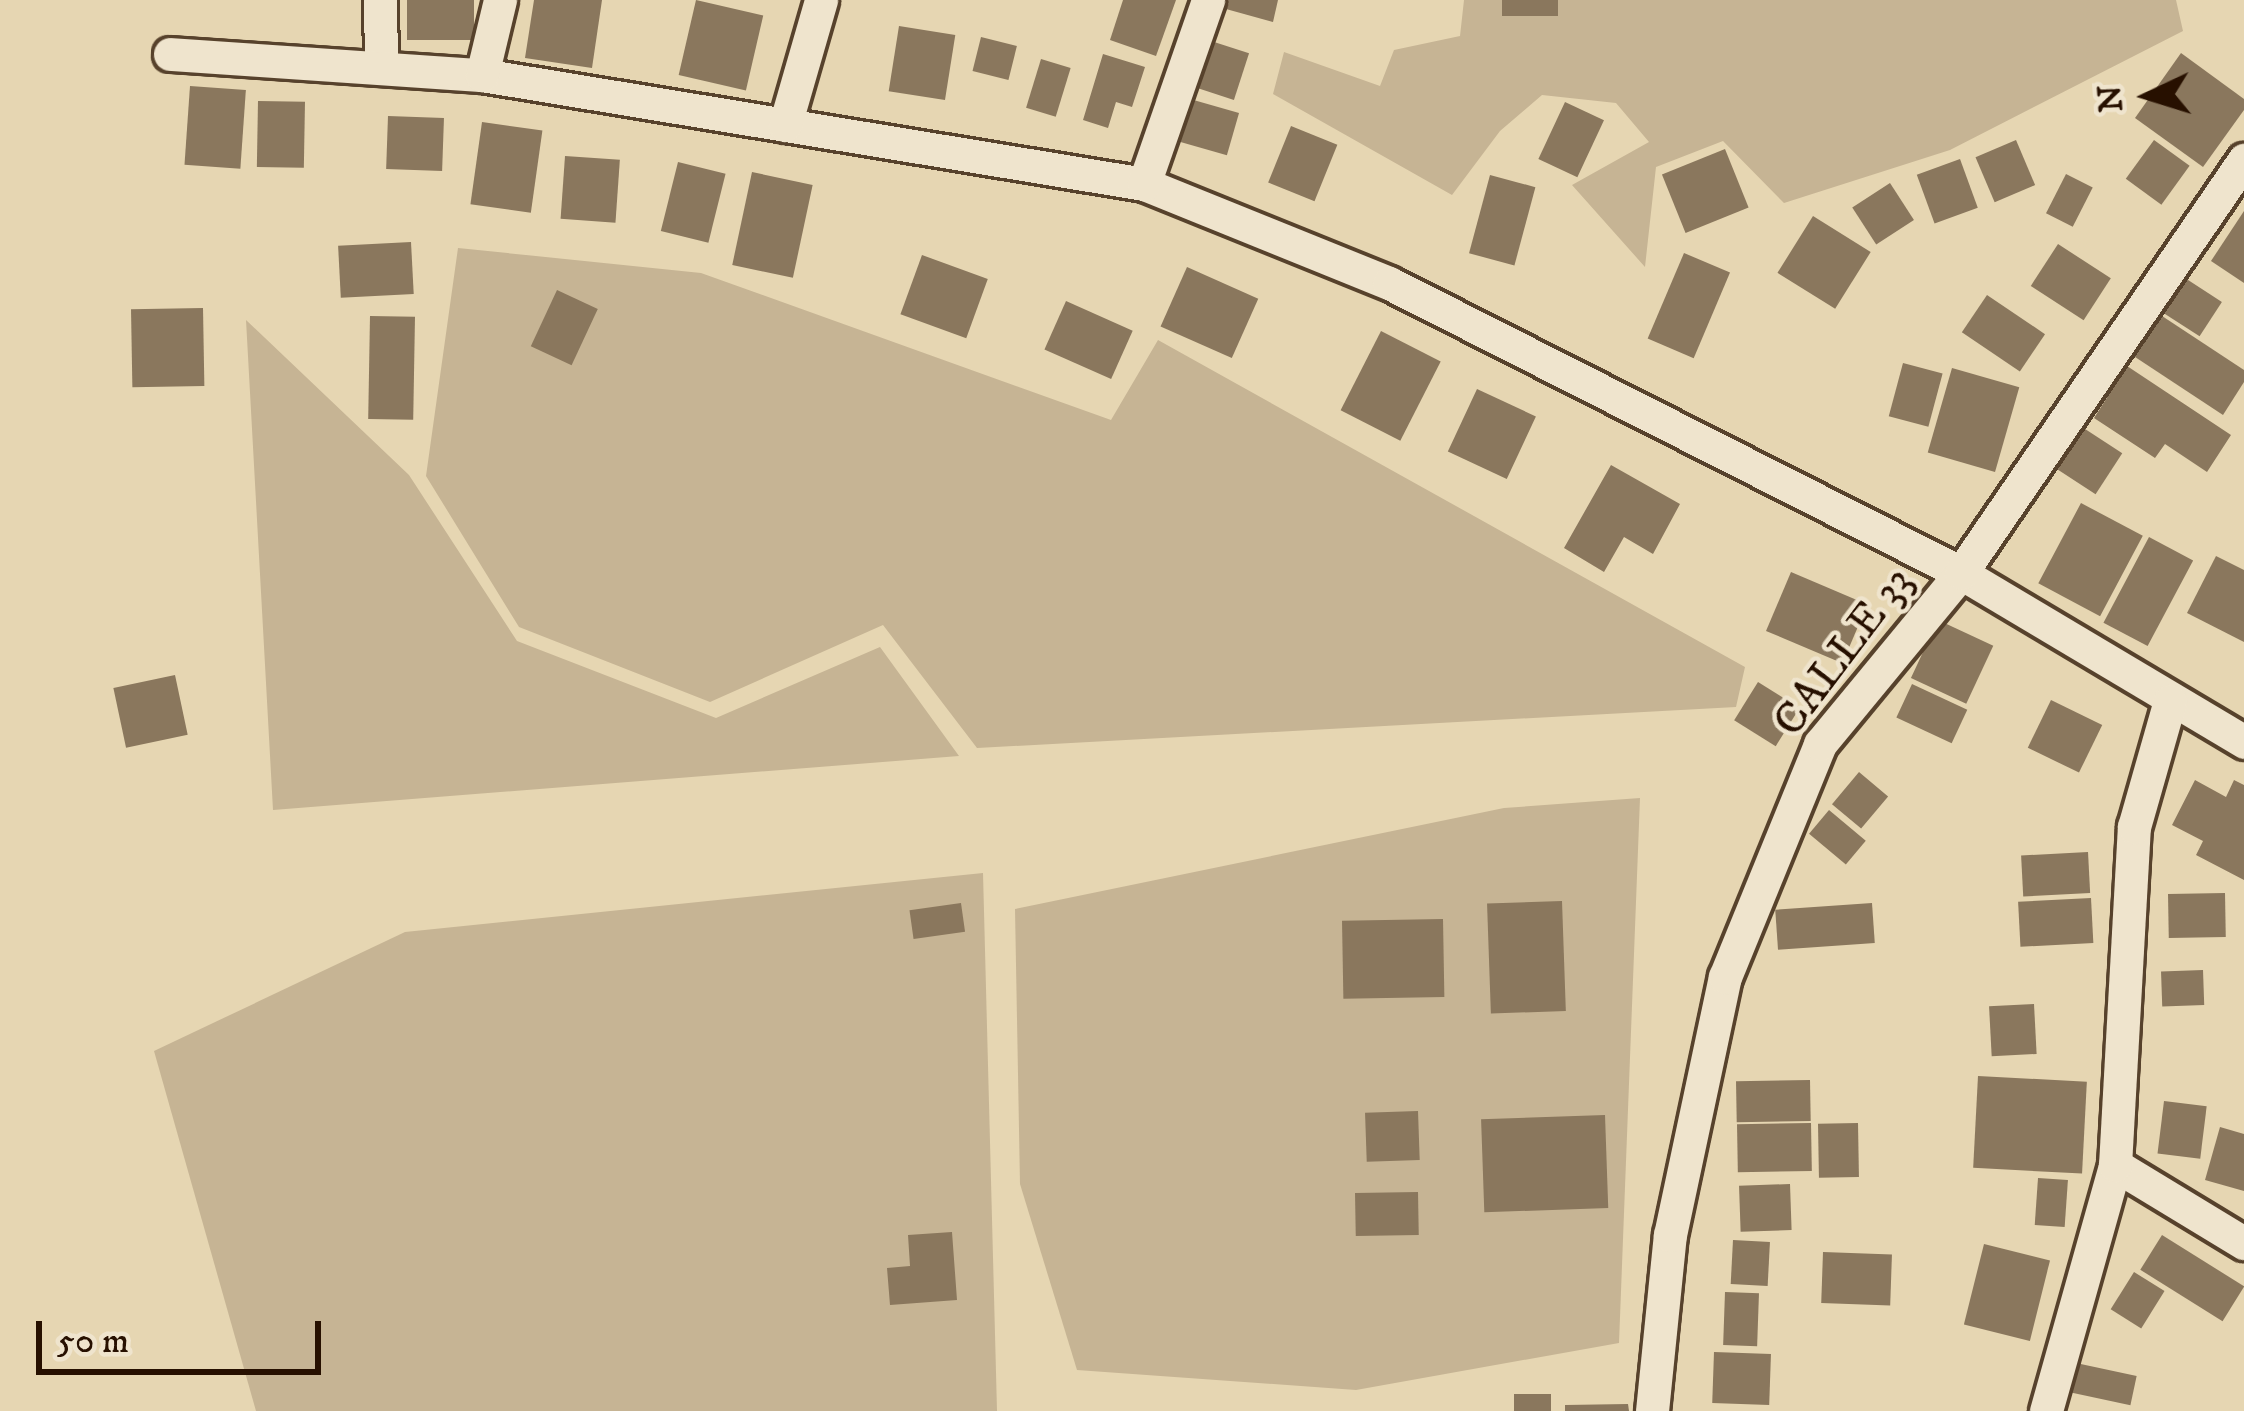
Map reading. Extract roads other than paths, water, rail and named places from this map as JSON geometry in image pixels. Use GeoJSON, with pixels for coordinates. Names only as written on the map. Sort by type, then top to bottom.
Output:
{"type":"FeatureCollection","features":[{"type":"Feature","properties":{"kind":"street"},"geometry":{"type":"LineString","coordinates":[[380,0],[381,67]]}},
{"type":"Feature","properties":{"kind":"street"},"geometry":{"type":"LineString","coordinates":[[482,75],[500,0]]}},
{"type":"Feature","properties":{"kind":"street"},"geometry":{"type":"LineString","coordinates":[[785,125],[820,0]]}},
{"type":"Feature","properties":{"kind":"street"},"geometry":{"type":"LineString","coordinates":[[1144,184],[1208,0]]}},
{"type":"Feature","properties":{"kind":"street"},"geometry":{"type":"LineString","coordinates":[[170,53],[482,75],[1144,184],[1389,283],[1961,572],[2244,742]]}},
{"type":"Feature","properties":{"kind":"street","name":"CALLE 33"},"geometry":{"type":"LineString","coordinates":[[1652,1411],[1670,1235],[1725,977],[1820,744],[1961,572],[2244,160]]}},
{"type":"Feature","properties":{"kind":"street"},"geometry":{"type":"LineString","coordinates":[[2046,1411],[2115,1165],[2134,827],[2170,701]]}},
{"type":"Feature","properties":{"kind":"street"},"geometry":{"type":"LineString","coordinates":[[2115,1165],[2244,1243]]}}]}
